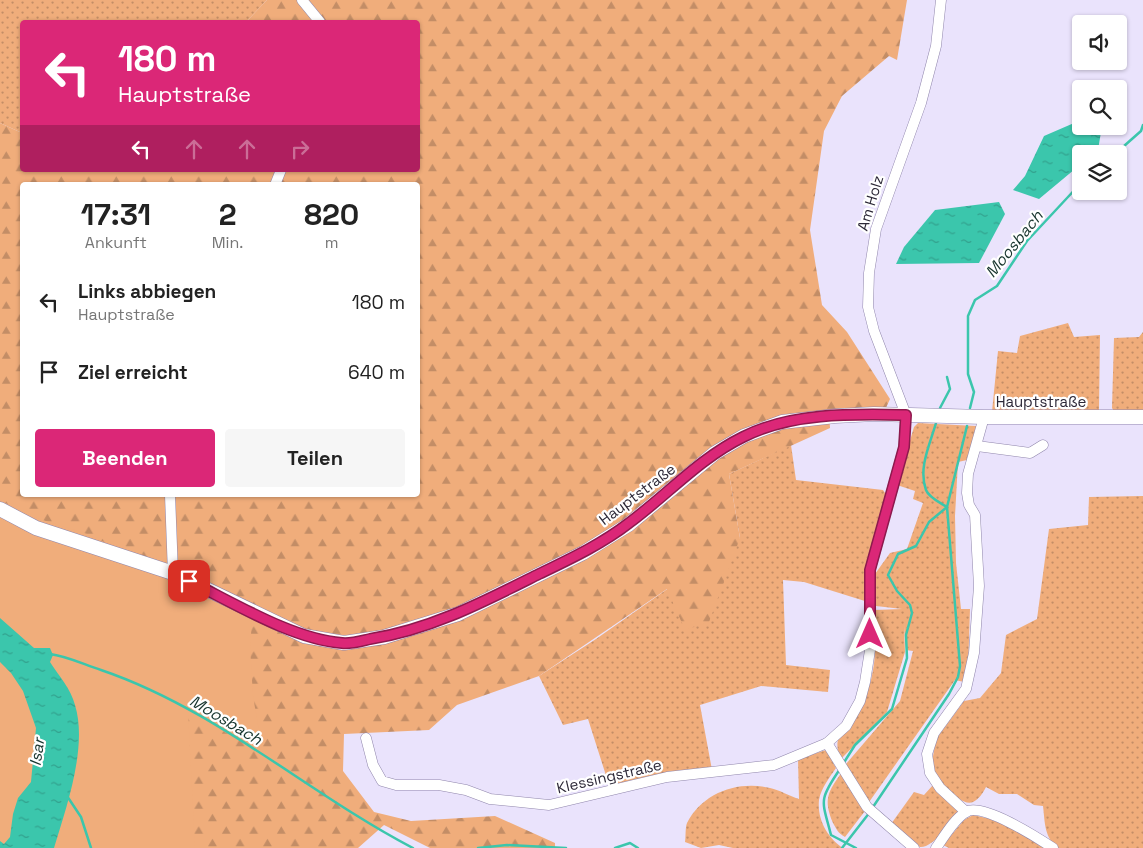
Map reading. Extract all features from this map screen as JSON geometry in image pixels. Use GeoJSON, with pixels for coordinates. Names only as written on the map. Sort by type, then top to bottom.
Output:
{"type":"FeatureCollection","features":[{"type":"Feature","properties":{"kind":"main road","name":"Hauptstraße"},"geometry":{"type":"LineString","coordinates":[[0,509],[36,528],[173,573],[304,636],[344,643],[384,637],[458,614],[582,553],[628,525],[715,453],[744,436],[782,422],[874,414],[984,417],[1143,416]]}},
{"type":"Feature","properties":{"kind":"street"},"geometry":{"type":"LineString","coordinates":[[302,0],[318,20]]}},
{"type":"Feature","properties":{"kind":"street","name":"Am Holz"},"geometry":{"type":"LineString","coordinates":[[906,415],[874,331],[868,307],[869,273],[876,229],[921,102],[936,46],[941,0]]}},
{"type":"Feature","properties":{"kind":"street"},"geometry":{"type":"LineString","coordinates":[[906,415],[904,447],[870,570],[870,650],[865,682],[860,701],[846,726],[828,743],[837,761],[870,810],[914,848]]}},
{"type":"Feature","properties":{"kind":"street"},"geometry":{"type":"LineString","coordinates":[[966,812],[940,788],[930,773],[927,754],[934,733],[966,689],[974,653],[979,586],[975,515],[969,505],[966,493],[968,474],[984,417]]}},
{"type":"Feature","properties":{"kind":"street"},"geometry":{"type":"LineString","coordinates":[[977,446],[1030,453],[1043,445]]}},
{"type":"Feature","properties":{"kind":"street"},"geometry":{"type":"LineString","coordinates":[[170,497],[173,573]]}},
{"type":"Feature","properties":{"kind":"street","name":"Klessingstraße"},"geometry":{"type":"LineString","coordinates":[[366,738],[373,765],[382,781],[396,785],[439,785],[466,790],[490,799],[549,804],[667,777],[774,765],[828,743]]}},
{"type":"Feature","properties":{"kind":"street"},"geometry":{"type":"LineString","coordinates":[[936,848],[966,812],[976,810],[987,812],[1053,848]]}},
{"type":"Feature","properties":{"kind":"green space"},"geometry":{"type":"Polygon","coordinates":[[[0,0],[267,0],[248,20],[20,20],[20,132],[0,123],[0,0]]]}},
{"type":"Feature","properties":{"kind":"green space"},"geometry":{"type":"Polygon","coordinates":[[[267,0],[907,0],[897,60],[889,56],[842,96],[824,131],[810,230],[822,305],[847,332],[890,399],[885,410],[829,412],[830,428],[729,474],[740,538],[709,622],[685,630],[667,589],[539,676],[457,705],[429,730],[344,734],[343,771],[374,812],[411,821],[495,816],[555,843],[555,848],[430,848],[384,825],[358,848],[69,848],[0,618],[0,123],[20,132],[20,172],[420,172],[420,20],[248,20],[267,0]]]}},
{"type":"Feature","properties":{"kind":"green space"},"geometry":{"type":"Polygon","coordinates":[[[1068,323],[1074,337],[1100,335],[1099,410],[992,412],[998,351],[1017,353],[1020,336],[1068,323]]]}},
{"type":"Feature","properties":{"kind":"green space"},"geometry":{"type":"Polygon","coordinates":[[[1143,332],[1143,413],[1115,413],[1112,408],[1114,338],[1139,337],[1143,332]]]}},
{"type":"Feature","properties":{"kind":"green space"},"geometry":{"type":"Polygon","coordinates":[[[918,423],[977,427],[967,460],[958,462],[955,516],[956,563],[961,609],[970,609],[968,670],[964,682],[955,680],[867,805],[846,764],[900,701],[913,651],[906,650],[904,626],[905,652],[887,712],[841,759],[838,743],[842,731],[862,706],[871,680],[875,654],[874,610],[902,609],[876,606],[875,574],[890,553],[907,549],[923,503],[913,499],[915,491],[897,485],[914,427],[918,423]]]}},
{"type":"Feature","properties":{"kind":"green space"},"geometry":{"type":"Polygon","coordinates":[[[791,445],[796,480],[883,490],[887,496],[868,602],[804,582],[783,580],[786,665],[830,670],[828,692],[761,686],[700,705],[712,770],[610,788],[588,719],[563,725],[539,676],[596,639],[740,538],[729,474],[791,445]]]}},
{"type":"Feature","properties":{"kind":"green space"},"geometry":{"type":"Polygon","coordinates":[[[1143,496],[1143,848],[1059,848],[1050,840],[1048,835],[1043,806],[1034,805],[1017,794],[999,794],[986,787],[981,796],[973,802],[968,803],[956,796],[943,784],[931,768],[936,739],[964,701],[980,698],[1001,673],[1006,635],[1037,619],[1049,529],[1088,525],[1089,497],[1143,496]]]}},
{"type":"Feature","properties":{"kind":"green space"},"geometry":{"type":"Polygon","coordinates":[[[0,500],[30,516],[87,534],[199,586],[246,611],[252,622],[250,647],[253,696],[263,754],[188,711],[195,848],[0,848],[0,500]]]}},
{"type":"Feature","properties":{"kind":"green space"},"geometry":{"type":"Polygon","coordinates":[[[826,750],[836,768],[820,796],[820,815],[828,834],[843,848],[733,848],[719,845],[701,848],[685,842],[686,825],[694,813],[702,804],[722,791],[746,786],[758,786],[774,789],[799,799],[798,759],[826,750]]]}},
{"type":"Feature","properties":{"kind":"green space"},"geometry":{"type":"Polygon","coordinates":[[[842,772],[865,811],[845,837],[839,833],[833,823],[828,808],[828,796],[842,772]]]}},
{"type":"Feature","properties":{"kind":"green space"},"geometry":{"type":"Polygon","coordinates":[[[933,785],[959,811],[936,839],[920,847],[891,824],[914,792],[924,795],[933,785]]]}},
{"type":"Feature","properties":{"kind":"green space"},"geometry":{"type":"Polygon","coordinates":[[[973,815],[995,820],[1048,848],[949,848],[943,845],[964,820],[973,815]]]}},
{"type":"Feature","properties":{"kind":"water"},"geometry":{"type":"Polygon","coordinates":[[[1072,124],[1072,135],[1100,135],[1099,145],[1072,145],[1072,172],[1039,199],[1013,190],[1025,176],[1044,136],[1072,124]]]}},
{"type":"Feature","properties":{"kind":"water"},"geometry":{"type":"Polygon","coordinates":[[[999,202],[1005,214],[979,263],[896,264],[904,247],[935,210],[999,202]]]}},
{"type":"Feature","properties":{"kind":"water","name":"Isar"},"geometry":{"type":"Polygon","coordinates":[[[0,618],[34,648],[50,648],[53,655],[50,662],[68,688],[75,705],[79,739],[77,758],[74,777],[54,848],[0,848],[0,841],[4,844],[10,837],[13,814],[18,798],[31,782],[36,728],[23,691],[11,673],[0,662],[0,618]]]}},
{"type":"Feature","properties":{"kind":"waterway","name":"Moosbach"},"geometry":{"type":"LineString","coordinates":[[1125,145],[1141,131],[1143,125]]}},
{"type":"Feature","properties":{"kind":"waterway","name":"Moosbach"},"geometry":{"type":"LineString","coordinates":[[970,408],[974,392],[968,374],[968,316],[975,300],[997,286],[1027,241],[1072,193]]}},
{"type":"Feature","properties":{"kind":"waterway"},"geometry":{"type":"LineString","coordinates":[[940,408],[950,389],[947,377]]}},
{"type":"Feature","properties":{"kind":"waterway"},"geometry":{"type":"LineString","coordinates":[[873,807],[949,694],[958,677],[960,666],[947,507],[935,500],[926,490],[923,473],[936,423]]}},
{"type":"Feature","properties":{"kind":"waterway","name":"Moosbach"},"geometry":{"type":"LineString","coordinates":[[843,764],[855,745],[892,709],[907,658],[906,635],[912,613],[910,605],[897,591],[888,575],[898,554],[916,546],[929,522],[947,507],[967,426]]}},
{"type":"Feature","properties":{"kind":"waterway","name":"Moosbach"},"geometry":{"type":"LineString","coordinates":[[50,654],[101,670],[183,706],[335,802],[413,848]]}},
{"type":"Feature","properties":{"kind":"waterway","name":"Moosbach"},"geometry":{"type":"LineString","coordinates":[[840,769],[825,795],[824,807],[831,835],[856,848]]}},
{"type":"Feature","properties":{"kind":"waterway"},"geometry":{"type":"LineString","coordinates":[[67,796],[81,817],[91,848]]}},
{"type":"Feature","properties":{"kind":"waterway"},"geometry":{"type":"LineString","coordinates":[[842,848],[870,812]]}},
{"type":"Feature","properties":{"kind":"waterway","name":"Moosbach"},"geometry":{"type":"LineString","coordinates":[[615,848],[630,843],[638,848]]}},
{"type":"Feature","properties":{"kind":"waterway","name":"Moosbach"},"geometry":{"type":"LineString","coordinates":[[478,848],[507,845],[566,848]]}},
{"type":"Feature","properties":{"kind":"route"},"geometry":{"type":"LineString","coordinates":[[189,581],[304,636],[344,643],[384,637],[458,614],[582,553],[628,525],[715,453],[744,436],[782,422],[812,418],[874,414],[906,415],[904,447],[874,549],[870,570],[870,634]]}}]}
